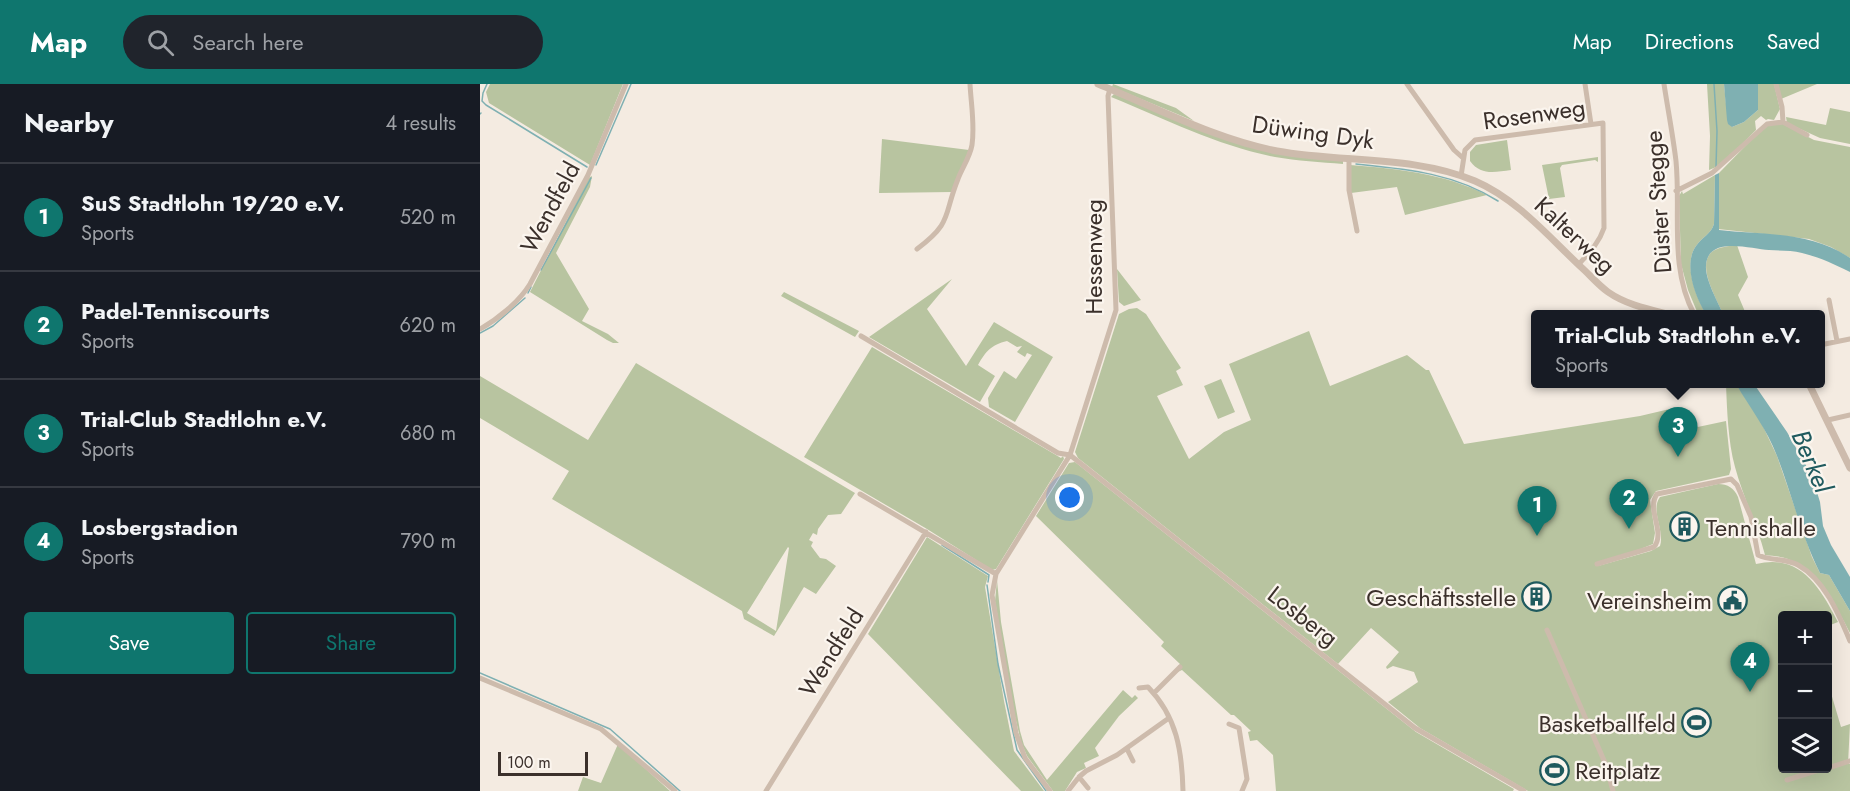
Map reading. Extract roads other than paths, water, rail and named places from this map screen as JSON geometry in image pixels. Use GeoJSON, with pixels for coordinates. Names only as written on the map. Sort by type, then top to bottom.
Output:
{"type":"FeatureCollection","features":[{"type":"Feature","properties":{"kind":"street","name":"Wendfeld"},"geometry":{"type":"LineString","coordinates":[[480,329],[499,316],[524,293],[530,284],[588,176],[626,84]]}},
{"type":"Feature","properties":{"kind":"street"},"geometry":{"type":"LineString","coordinates":[[917,249],[946,221],[957,181],[970,151],[972,137],[970,84]]}},
{"type":"Feature","properties":{"kind":"street","name":"Düwing Dyk"},"geometry":{"type":"LineString","coordinates":[[1098,84],[1199,127],[1252,145],[1295,154],[1413,165],[1461,176]]}},
{"type":"Feature","properties":{"kind":"street"},"geometry":{"type":"LineString","coordinates":[[1407,84],[1454,150],[1463,158]]}},
{"type":"Feature","properties":{"kind":"street"},"geometry":{"type":"LineString","coordinates":[[1585,84],[1591,124]]}},
{"type":"Feature","properties":{"kind":"street","name":"Düster Stegge"},"geometry":{"type":"LineString","coordinates":[[1665,84],[1676,162],[1679,268],[1685,298],[1691,310]]}},
{"type":"Feature","properties":{"kind":"street"},"geometry":{"type":"LineString","coordinates":[[1776,84],[1783,122]]}},
{"type":"Feature","properties":{"kind":"street","name":"Hessenweg"},"geometry":{"type":"LineString","coordinates":[[1050,791],[1025,758],[1016,733],[992,595],[996,574],[1070,455],[1116,310],[1108,96],[1110,89]]}},
{"type":"Feature","properties":{"kind":"street"},"geometry":{"type":"LineString","coordinates":[[1676,191],[1722,166],[1767,124],[1783,122],[1807,135]]}},
{"type":"Feature","properties":{"kind":"street","name":"Rosenweg"},"geometry":{"type":"LineString","coordinates":[[1461,176],[1465,150],[1475,140],[1603,123],[1604,228],[1600,238],[1579,264]]}},
{"type":"Feature","properties":{"kind":"street"},"geometry":{"type":"LineString","coordinates":[[1349,158],[1349,190],[1357,231]]}},
{"type":"Feature","properties":{"kind":"street","name":"Kalterweg"},"geometry":{"type":"LineString","coordinates":[[1461,176],[1489,188],[1510,202],[1614,296],[1650,310]]}},
{"type":"Feature","properties":{"kind":"street"},"geometry":{"type":"LineString","coordinates":[[1829,300],[1837,341]]}},
{"type":"Feature","properties":{"kind":"street"},"geometry":{"type":"LineString","coordinates":[[861,336],[1058,453],[1070,455]]}},
{"type":"Feature","properties":{"kind":"street"},"geometry":{"type":"LineString","coordinates":[[1825,344],[1850,339]]}},
{"type":"Feature","properties":{"kind":"street"},"geometry":{"type":"LineString","coordinates":[[1811,388],[1850,468]]}},
{"type":"Feature","properties":{"kind":"street"},"geometry":{"type":"LineString","coordinates":[[1827,420],[1850,416]]}},
{"type":"Feature","properties":{"kind":"street","name":"Losberg"},"geometry":{"type":"LineString","coordinates":[[1070,455],[1415,728],[1524,791]]}},
{"type":"Feature","properties":{"kind":"street"},"geometry":{"type":"LineString","coordinates":[[1597,564],[1654,547],[1658,536],[1653,505],[1657,494],[1731,479],[1737,485],[1751,518],[1758,555],[1798,565],[1810,574],[1829,598],[1850,641]]}},
{"type":"Feature","properties":{"kind":"street"},"geometry":{"type":"LineString","coordinates":[[860,494],[996,574]]}},
{"type":"Feature","properties":{"kind":"street","name":"Wendfeld"},"geometry":{"type":"LineString","coordinates":[[766,791],[926,532]]}},
{"type":"Feature","properties":{"kind":"street"},"geometry":{"type":"LineString","coordinates":[[1547,630],[1606,765],[1613,791]]}},
{"type":"Feature","properties":{"kind":"street"},"geometry":{"type":"LineString","coordinates":[[1154,693],[1180,667]]}},
{"type":"Feature","properties":{"kind":"street"},"geometry":{"type":"LineString","coordinates":[[480,678],[601,729],[675,791]]}},
{"type":"Feature","properties":{"kind":"street"},"geometry":{"type":"LineString","coordinates":[[1139,688],[1148,687],[1169,718],[1180,748],[1183,791]]}},
{"type":"Feature","properties":{"kind":"street"},"geometry":{"type":"LineString","coordinates":[[1068,791],[1079,777],[1169,718]]}},
{"type":"Feature","properties":{"kind":"street"},"geometry":{"type":"LineString","coordinates":[[1229,724],[1239,728],[1247,779],[1242,791]]}},
{"type":"Feature","properties":{"kind":"street"},"geometry":{"type":"LineString","coordinates":[[1126,748],[1133,761]]}},
{"type":"Feature","properties":{"kind":"street"},"geometry":{"type":"LineString","coordinates":[[1832,766],[1850,761]]}},
{"type":"Feature","properties":{"kind":"street"},"geometry":{"type":"LineString","coordinates":[[1787,780],[1810,773]]}},
{"type":"Feature","properties":{"kind":"street"},"geometry":{"type":"LineString","coordinates":[[1079,777],[1088,788]]}},
{"type":"Feature","properties":{"kind":"water"},"geometry":{"type":"Polygon","coordinates":[[[1724,84],[1758,84],[1758,110],[1744,122],[1732,127],[1727,120],[1724,84]]]}},
{"type":"Feature","properties":{"kind":"water"},"geometry":{"type":"Polygon","coordinates":[[[1719,173],[1719,230],[1787,236],[1819,243],[1850,258],[1850,272],[1798,252],[1741,246],[1722,247],[1714,250],[1708,256],[1706,266],[1710,284],[1721,310],[1704,310],[1692,280],[1691,262],[1696,246],[1714,224],[1715,175],[1719,173]]]}},
{"type":"Feature","properties":{"kind":"water"},"geometry":{"type":"Polygon","coordinates":[[[1738,388],[1757,388],[1787,432],[1812,476],[1820,502],[1823,526],[1831,545],[1850,577],[1850,611],[1829,575],[1820,573],[1807,544],[1773,446],[1738,388]]]}},
{"type":"Feature","properties":{"kind":"waterway"},"geometry":{"type":"LineString","coordinates":[[487,84],[482,101],[486,105],[587,167]]}},
{"type":"Feature","properties":{"kind":"waterway"},"geometry":{"type":"LineString","coordinates":[[596,165],[631,84]]}},
{"type":"Feature","properties":{"kind":"waterway"},"geometry":{"type":"LineString","coordinates":[[1714,84],[1717,131],[1716,167]]}},
{"type":"Feature","properties":{"kind":"waterway"},"geometry":{"type":"LineString","coordinates":[[1356,164],[1447,178],[1498,201]]}},
{"type":"Feature","properties":{"kind":"waterway"},"geometry":{"type":"LineString","coordinates":[[541,270],[591,178]]}},
{"type":"Feature","properties":{"kind":"waterway"},"geometry":{"type":"LineString","coordinates":[[528,293],[531,287]]}},
{"type":"Feature","properties":{"kind":"waterway"},"geometry":{"type":"LineString","coordinates":[[480,333],[493,326],[525,298]]}},
{"type":"Feature","properties":{"kind":"waterway"},"geometry":{"type":"LineString","coordinates":[[942,545],[989,575],[988,582]]}},
{"type":"Feature","properties":{"kind":"waterway"},"geometry":{"type":"LineString","coordinates":[[987,585],[998,664],[1017,750],[1046,791]]}},
{"type":"Feature","properties":{"kind":"waterway"},"geometry":{"type":"LineString","coordinates":[[480,673],[610,729],[680,791]]}},
{"type":"Feature","properties":{"kind":"place","name":"Trial-Club Stadtlohn e.V."},"geometry":{"type":"Point","coordinates":[1678,457]}},
{"type":"Feature","properties":{"kind":"place","name":"Tennishalle"},"geometry":{"type":"Point","coordinates":[1685,527]}},
{"type":"Feature","properties":{"kind":"place","name":"Padel-Tenniscourts"},"geometry":{"type":"Point","coordinates":[1629,529]}},
{"type":"Feature","properties":{"kind":"place","name":"SuS Stadtlohn 19/20 e.V."},"geometry":{"type":"Point","coordinates":[1537,536]}},
{"type":"Feature","properties":{"kind":"place","name":"Geschäftsstelle"},"geometry":{"type":"Point","coordinates":[1537,597]}},
{"type":"Feature","properties":{"kind":"place","name":"Vereinsheim"},"geometry":{"type":"Point","coordinates":[1733,600]}},
{"type":"Feature","properties":{"kind":"place","name":"Losbergstadion"},"geometry":{"type":"Point","coordinates":[1750,692]}},
{"type":"Feature","properties":{"kind":"place","name":"Basketballfeld"},"geometry":{"type":"Point","coordinates":[1697,723]}},
{"type":"Feature","properties":{"kind":"place","name":"Reitplatz"},"geometry":{"type":"Point","coordinates":[1554,770]}},
{"type":"Feature","properties":{"kind":"water label","name":"Berkel"},"geometry":{"type":"Point","coordinates":[1812,461]}}]}
